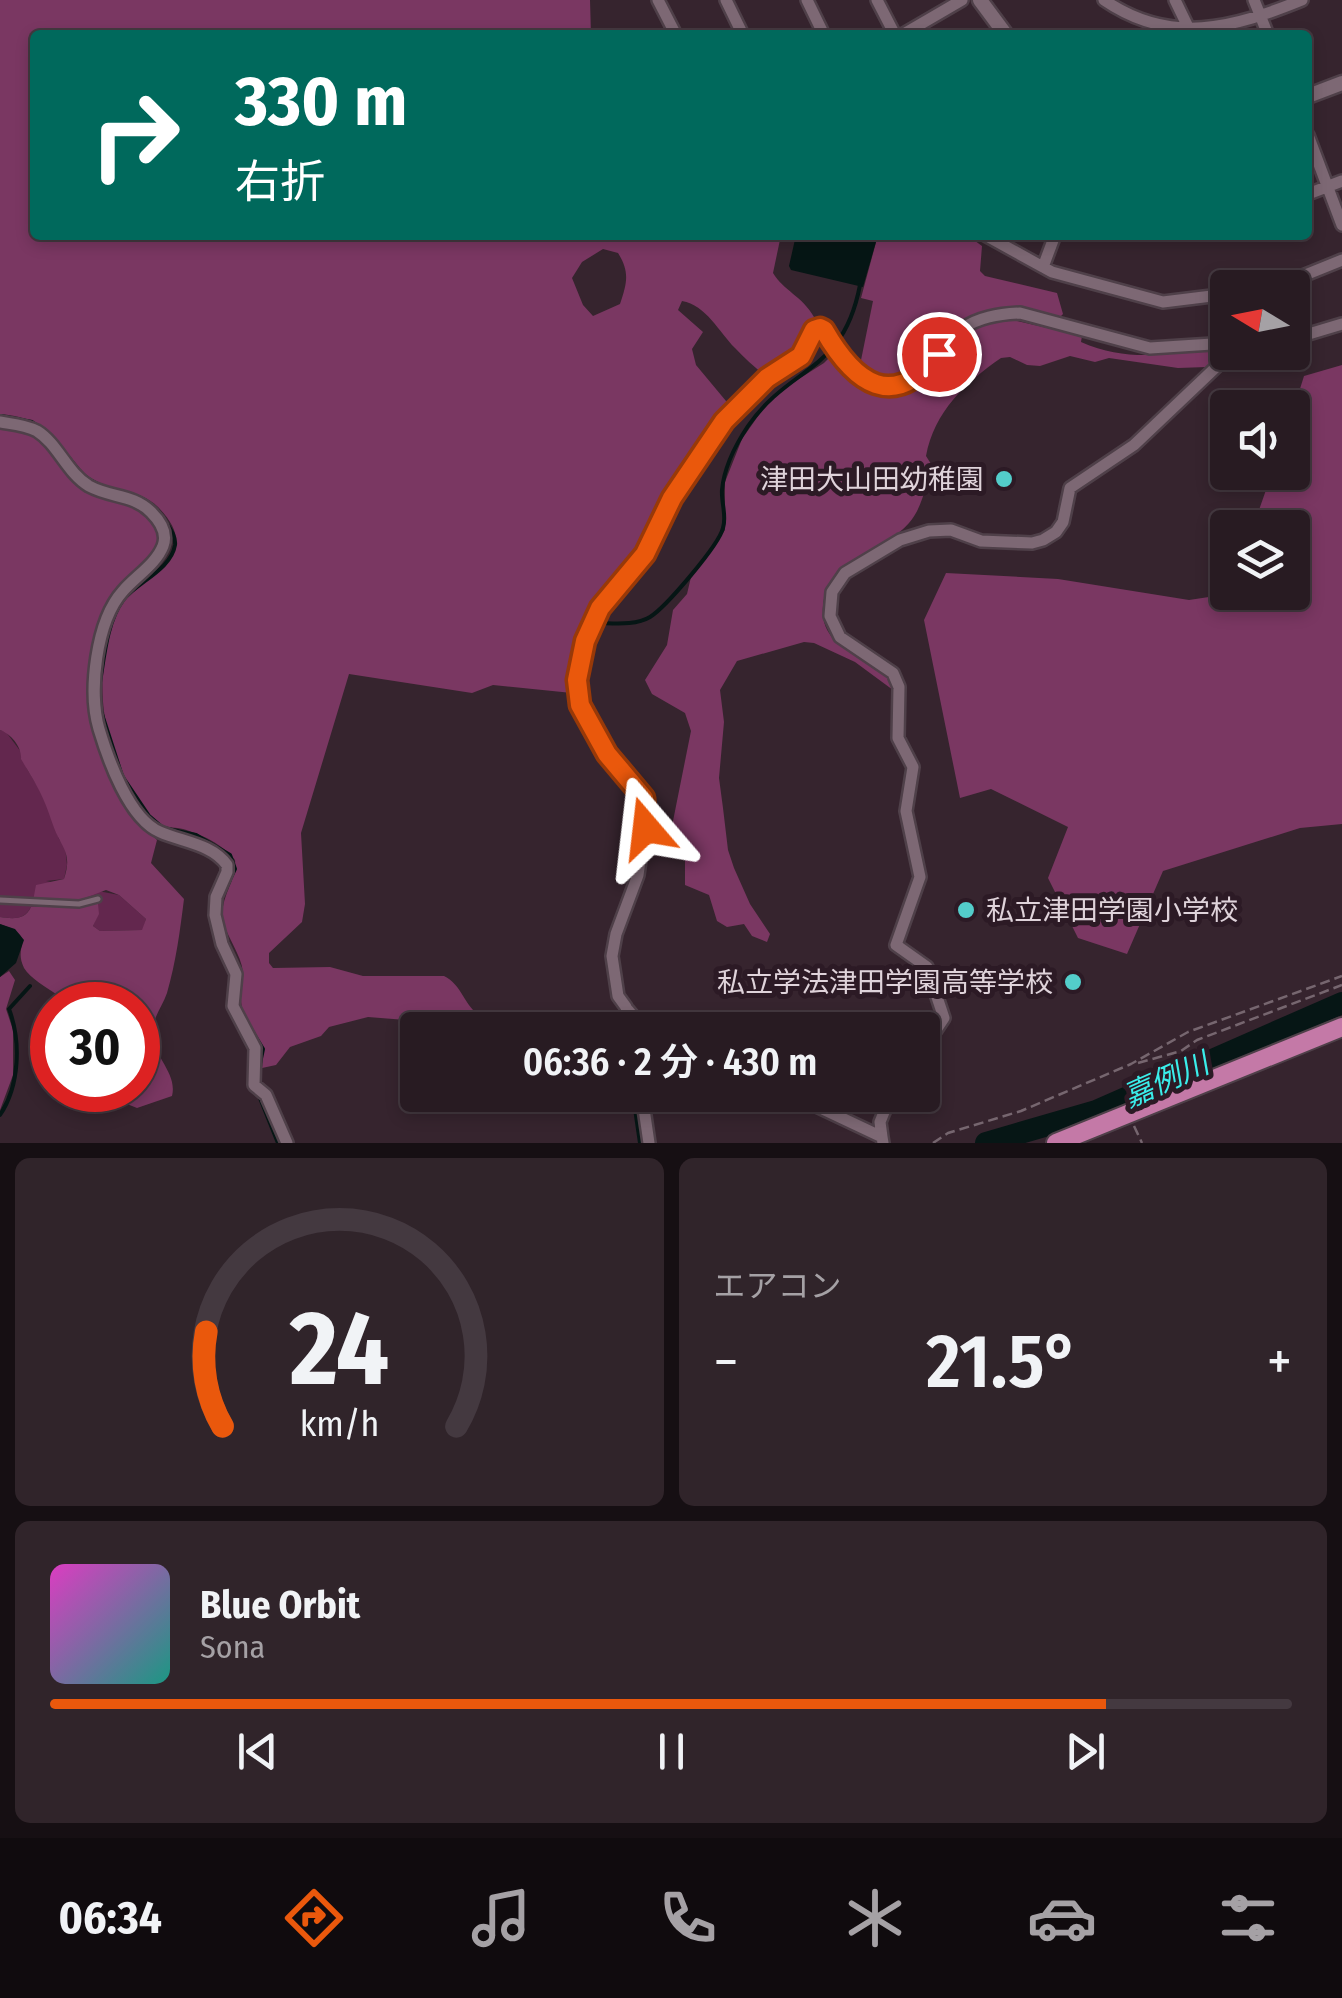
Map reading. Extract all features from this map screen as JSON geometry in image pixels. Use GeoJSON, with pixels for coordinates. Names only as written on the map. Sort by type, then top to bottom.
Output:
{"type":"FeatureCollection","features":[{"type":"Feature","properties":{"kind":"main road"},"geometry":{"type":"LineString","coordinates":[[1056,1143],[1342,1027]]}},
{"type":"Feature","properties":{"kind":"street"},"geometry":{"type":"LineString","coordinates":[[658,0],[673,30]]}},
{"type":"Feature","properties":{"kind":"street"},"geometry":{"type":"LineString","coordinates":[[726,0],[741,30]]}},
{"type":"Feature","properties":{"kind":"street"},"geometry":{"type":"LineString","coordinates":[[806,0],[821,30]]}},
{"type":"Feature","properties":{"kind":"street"},"geometry":{"type":"LineString","coordinates":[[878,0],[895,30]]}},
{"type":"Feature","properties":{"kind":"street"},"geometry":{"type":"LineString","coordinates":[[907,30],[962,0]]}},
{"type":"Feature","properties":{"kind":"street"},"geometry":{"type":"LineString","coordinates":[[980,0],[1002,30]]}},
{"type":"Feature","properties":{"kind":"street"},"geometry":{"type":"LineString","coordinates":[[1104,0],[1141,19],[1189,29],[1214,28],[1260,17],[1302,0]]}},
{"type":"Feature","properties":{"kind":"street"},"geometry":{"type":"LineString","coordinates":[[1174,0],[1189,29]]}},
{"type":"Feature","properties":{"kind":"street"},"geometry":{"type":"LineString","coordinates":[[1254,0],[1266,30]]}},
{"type":"Feature","properties":{"kind":"street"},"geometry":{"type":"LineString","coordinates":[[1312,94],[1342,83]]}},
{"type":"Feature","properties":{"kind":"street"},"geometry":{"type":"LineString","coordinates":[[1312,146],[1342,225]]}},
{"type":"Feature","properties":{"kind":"street"},"geometry":{"type":"LineString","coordinates":[[1312,192],[1342,181]]}},
{"type":"Feature","properties":{"kind":"street"},"geometry":{"type":"LineString","coordinates":[[994,240],[1042,268],[1162,302],[1210,296]]}},
{"type":"Feature","properties":{"kind":"street"},"geometry":{"type":"LineString","coordinates":[[1042,268],[1053,240]]}},
{"type":"Feature","properties":{"kind":"street"},"geometry":{"type":"LineString","coordinates":[[1310,273],[1342,260]]}},
{"type":"Feature","properties":{"kind":"street"},"geometry":{"type":"LineString","coordinates":[[629,1012],[618,996],[612,956],[638,875],[647,811],[638,789],[607,754],[580,705],[577,680],[585,641],[600,608],[645,554],[672,498],[734,409],[767,378],[801,356],[814,330],[820,328],[859,378],[870,383],[900,384],[926,370],[962,328],[1006,314],[1020,313],[1150,348],[1210,344]]}},
{"type":"Feature","properties":{"kind":"street"},"geometry":{"type":"LineString","coordinates":[[1310,334],[1342,324]]}},
{"type":"Feature","properties":{"kind":"street"},"geometry":{"type":"LineString","coordinates":[[940,1024],[944,1018],[927,966],[896,945],[920,876],[906,812],[913,767],[898,738],[900,687],[893,672],[840,637],[830,616],[832,592],[845,573],[900,540],[929,531],[951,530],[981,541],[1032,544],[1043,540],[1063,522],[1070,488],[1134,445],[1213,370]]}},
{"type":"Feature","properties":{"kind":"street"},"geometry":{"type":"LineString","coordinates":[[0,422],[39,432],[88,485],[135,499],[162,527],[166,541],[159,554],[120,594],[105,626],[94,708],[115,776],[142,817],[154,830],[209,850],[227,865],[228,872],[216,897],[215,915],[222,944],[236,974],[233,1006],[255,1048],[254,1085],[266,1095],[287,1143]]}},
{"type":"Feature","properties":{"kind":"street"},"geometry":{"type":"LineString","coordinates":[[626,1008],[627,1012]]}},
{"type":"Feature","properties":{"kind":"street"},"geometry":{"type":"LineString","coordinates":[[644,1112],[649,1143]]}},
{"type":"Feature","properties":{"kind":"street"},"geometry":{"type":"LineString","coordinates":[[827,1112],[882,1140]]}},
{"type":"Feature","properties":{"kind":"street"},"geometry":{"type":"LineString","coordinates":[[882,1140],[880,1122],[884,1112]]}},
{"type":"Feature","properties":{"kind":"lane"},"geometry":{"type":"LineString","coordinates":[[0,900],[63,904],[98,899]]}},
{"type":"Feature","properties":{"kind":"path"},"geometry":{"type":"LineString","coordinates":[[932,1143],[948,1133],[1022,1111],[1131,1064],[1188,1032],[1342,976]]}},
{"type":"Feature","properties":{"kind":"path"},"geometry":{"type":"LineString","coordinates":[[1131,1064],[1181,1050],[1197,1040],[1342,985]]}},
{"type":"Feature","properties":{"kind":"path"},"geometry":{"type":"LineString","coordinates":[[1128,1114],[1142,1143]]}},
{"type":"Feature","properties":{"kind":"shaded area"},"geometry":{"type":"Polygon","coordinates":[[[0,0],[590,0],[591,30],[30,30],[30,240],[780,240],[773,273],[814,317],[797,352],[765,376],[705,313],[682,301],[678,310],[703,332],[692,349],[696,365],[731,407],[650,541],[585,621],[572,693],[493,685],[472,693],[349,674],[301,833],[305,904],[302,922],[269,953],[269,963],[273,968],[330,967],[363,976],[444,976],[476,1012],[400,1012],[400,1020],[368,1017],[329,1027],[321,1036],[290,1047],[276,1065],[262,1068],[260,1043],[242,1006],[242,965],[223,920],[223,904],[235,860],[204,837],[161,825],[143,809],[128,784],[105,719],[103,666],[116,615],[134,590],[167,560],[176,538],[158,507],[89,477],[33,422],[0,414],[0,0]],[[603,249],[582,262],[572,278],[583,305],[593,316],[620,304],[626,278],[618,253],[603,249]]]}},
{"type":"Feature","properties":{"kind":"shaded area"},"geometry":{"type":"Polygon","coordinates":[[[795,240],[877,240],[863,287],[791,270],[795,240]]]}},
{"type":"Feature","properties":{"kind":"shaded area"},"geometry":{"type":"Polygon","coordinates":[[[877,240],[974,240],[982,246],[980,271],[985,276],[1057,293],[1063,314],[1059,318],[990,312],[946,351],[912,374],[895,379],[877,378],[859,370],[873,301],[861,298],[877,240]]]}},
{"type":"Feature","properties":{"kind":"shaded area"},"geometry":{"type":"Polygon","coordinates":[[[1008,319],[1082,336],[1081,342],[1116,353],[1210,351],[1210,363],[1207,367],[1178,368],[1109,358],[1095,362],[1070,356],[1040,366],[1001,358],[953,400],[930,440],[926,456],[933,467],[914,517],[898,533],[845,566],[827,590],[823,606],[824,623],[831,636],[880,670],[893,690],[855,662],[804,642],[737,661],[720,690],[724,722],[719,778],[728,850],[750,904],[770,934],[767,942],[752,936],[744,924],[727,927],[717,921],[709,895],[685,885],[685,861],[671,831],[691,731],[685,713],[652,694],[645,680],[667,645],[673,610],[687,594],[691,577],[725,530],[725,482],[742,439],[783,389],[832,355],[869,383],[901,390],[923,377],[964,334],[1008,319]]]}},
{"type":"Feature","properties":{"kind":"shaded area"},"geometry":{"type":"Polygon","coordinates":[[[1342,365],[1342,824],[1300,828],[1163,871],[1127,954],[1078,938],[1048,878],[1068,827],[991,789],[960,798],[924,620],[946,573],[1058,579],[1189,600],[1210,597],[1210,610],[1310,610],[1310,510],[1259,510],[1266,490],[1310,490],[1310,390],[1300,390],[1304,376],[1342,365]]]}},
{"type":"Feature","properties":{"kind":"shaded area"},"geometry":{"type":"Polygon","coordinates":[[[0,425],[37,433],[74,476],[132,501],[159,526],[161,546],[113,600],[91,711],[146,829],[157,840],[151,863],[184,899],[170,981],[160,1009],[160,982],[38,982],[24,968],[22,938],[0,924],[0,917],[22,916],[31,907],[91,903],[98,904],[99,914],[93,926],[100,931],[142,930],[146,919],[119,895],[106,890],[77,901],[33,901],[36,885],[64,879],[65,850],[18,746],[0,730],[0,425]]]}},
{"type":"Feature","properties":{"kind":"shaded area"},"geometry":{"type":"Polygon","coordinates":[[[0,730],[21,752],[65,846],[64,879],[46,881],[119,895],[146,919],[143,930],[100,931],[93,926],[98,905],[91,903],[31,907],[18,918],[0,917],[0,730]]]}},
{"type":"Feature","properties":{"kind":"shaded area"},"geometry":{"type":"Polygon","coordinates":[[[0,924],[15,929],[24,940],[16,963],[0,977],[0,924]]]}},
{"type":"Feature","properties":{"kind":"shaded area"},"geometry":{"type":"Polygon","coordinates":[[[9,971],[15,980],[6,1009],[13,1030],[13,1075],[0,1110],[0,977],[9,971]]]}},
{"type":"Feature","properties":{"kind":"shaded area"},"geometry":{"type":"Polygon","coordinates":[[[160,1056],[171,1079],[172,1096],[160,1100],[160,1056]]]}},
{"type":"Feature","properties":{"kind":"waterway"},"geometry":{"type":"LineString","coordinates":[[597,623],[631,623],[650,617],[702,561],[723,528],[723,482],[739,440],[764,406],[814,366],[841,336],[860,285]]}},
{"type":"Feature","properties":{"kind":"waterway"},"geometry":{"type":"LineString","coordinates":[[0,416],[32,422],[50,435]]}},
{"type":"Feature","properties":{"kind":"waterway"},"geometry":{"type":"LineString","coordinates":[[69,458],[90,480],[148,503],[167,524],[175,542],[167,562],[129,593],[117,609],[106,642],[99,688]]}},
{"type":"Feature","properties":{"kind":"waterway"},"geometry":{"type":"LineString","coordinates":[[100,708],[122,776],[149,816],[163,828],[196,835],[230,855],[235,869],[225,890]]}},
{"type":"Feature","properties":{"kind":"waterway"},"geometry":{"type":"LineString","coordinates":[[228,943],[241,975]]}},
{"type":"Feature","properties":{"kind":"waterway"},"geometry":{"type":"LineString","coordinates":[[0,1115],[15,1077],[15,1035],[9,1009],[30,986]]}},
{"type":"Feature","properties":{"kind":"waterway","name":"嘉例川"},"geometry":{"type":"LineString","coordinates":[[986,1143],[1096,1111],[1342,1003]]}},
{"type":"Feature","properties":{"kind":"waterway"},"geometry":{"type":"LineString","coordinates":[[252,1031],[263,1049],[259,1068]]}},
{"type":"Feature","properties":{"kind":"waterway"},"geometry":{"type":"LineString","coordinates":[[260,1098],[278,1143]]}},
{"type":"Feature","properties":{"kind":"waterway"},"geometry":{"type":"LineString","coordinates":[[635,1112],[640,1143]]}},
{"type":"Feature","properties":{"kind":"place","name":"津田大山田幼稚園"},"geometry":{"type":"Point","coordinates":[1004,479]}},
{"type":"Feature","properties":{"kind":"place","name":"私立津田学園小学校"},"geometry":{"type":"Point","coordinates":[966,910]}},
{"type":"Feature","properties":{"kind":"place","name":"私立学法津田学園高等学校"},"geometry":{"type":"Point","coordinates":[1073,982]}},
{"type":"Feature","properties":{"kind":"route"},"geometry":{"type":"LineString","coordinates":[[646,828],[644,798],[607,754],[580,705],[577,680],[593,619],[645,554],[672,498],[724,421],[767,378],[801,356],[814,330],[824,330],[849,368],[870,383],[900,384],[913,379],[939,354]]}}]}
